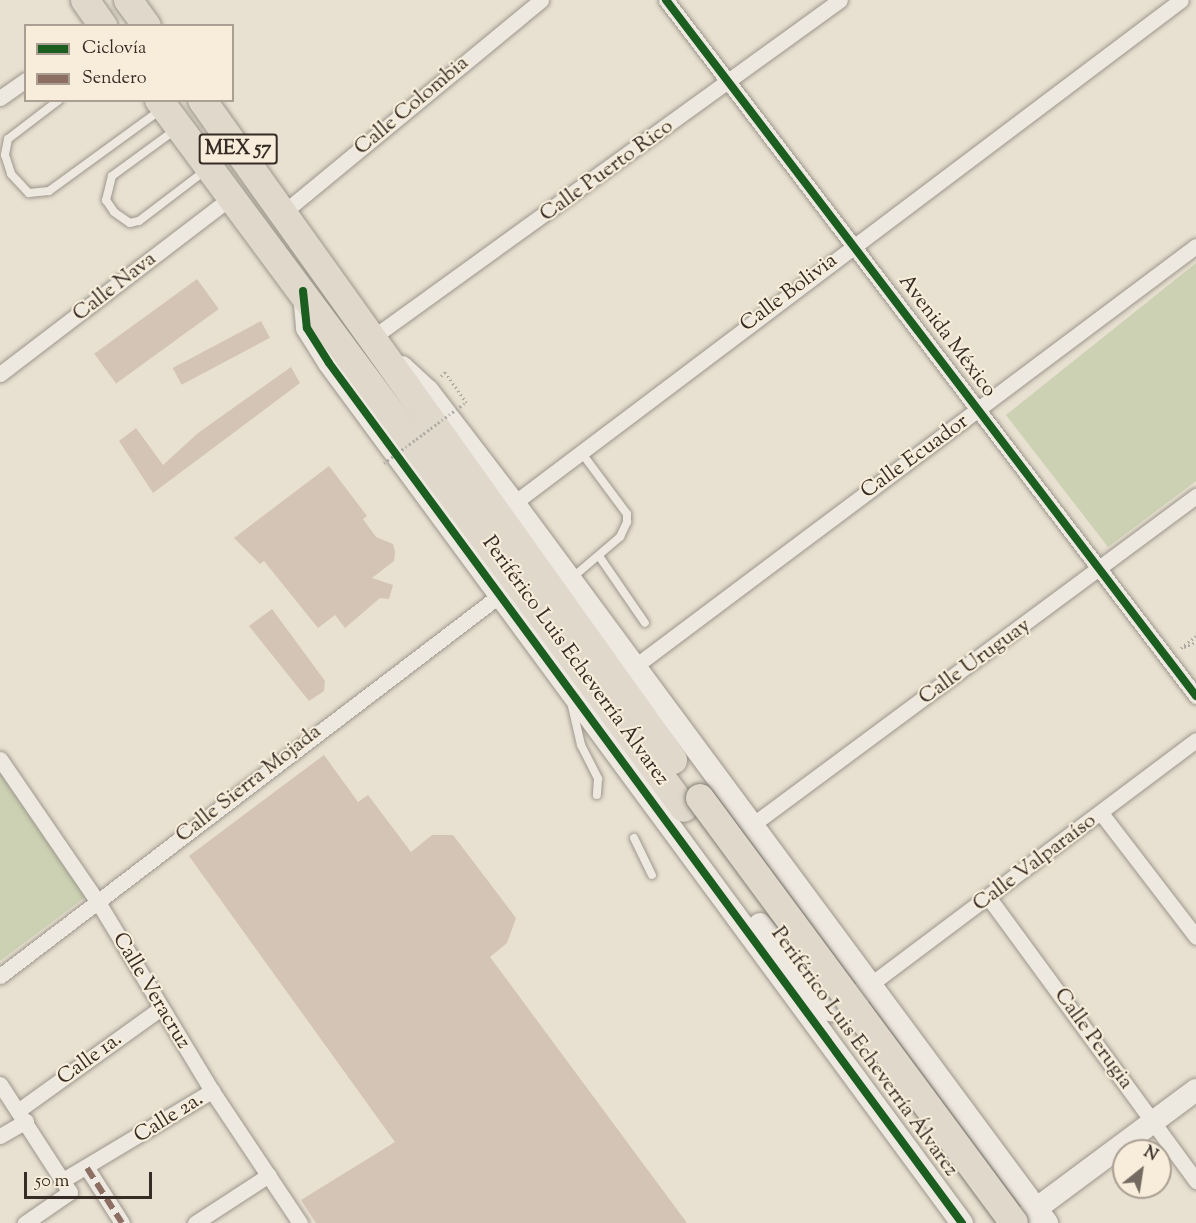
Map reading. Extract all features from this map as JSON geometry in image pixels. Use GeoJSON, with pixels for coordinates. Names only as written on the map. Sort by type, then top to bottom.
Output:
{"type":"FeatureCollection","features":[{"type":"Feature","properties":{"kind":"highway"},"geometry":{"type":"LineString","coordinates":[[84,0],[100,24]]}},
{"type":"Feature","properties":{"kind":"highway"},"geometry":{"type":"LineString","coordinates":[[128,0],[146,24]]}},
{"type":"Feature","properties":{"kind":"highway","name":"Periférico Luis Echeverría Álvarez"},"geometry":{"type":"LineString","coordinates":[[203,102],[377,345],[683,809],[1029,1219]]}},
{"type":"Feature","properties":{"kind":"highway","name":"Periférico Luis Echeverría Álvarez"},"geometry":{"type":"LineString","coordinates":[[167,112],[230,198],[303,291],[990,1223]]}},
{"type":"Feature","properties":{"kind":"street","name":"Calle Colombia"},"geometry":{"type":"LineString","coordinates":[[284,212],[541,0]]}},
{"type":"Feature","properties":{"kind":"street","name":"Avenida México"},"geometry":{"type":"LineString","coordinates":[[666,0],[980,409],[1196,696]]}},
{"type":"Feature","properties":{"kind":"street","name":"Calle Puerto Rico"},"geometry":{"type":"LineString","coordinates":[[377,345],[840,0]]}},
{"type":"Feature","properties":{"kind":"street","name":"Calle Bolivia"},"geometry":{"type":"LineString","coordinates":[[514,503],[854,244],[1181,0]]}},
{"type":"Feature","properties":{"kind":"street"},"geometry":{"type":"LineString","coordinates":[[0,99],[24,81]]}},
{"type":"Feature","properties":{"kind":"street","name":"Calle Nava"},"geometry":{"type":"LineString","coordinates":[[0,374],[230,198]]}},
{"type":"Feature","properties":{"kind":"street","name":"Calle Ecuador"},"geometry":{"type":"LineString","coordinates":[[634,667],[1196,246]]}},
{"type":"Feature","properties":{"kind":"street"},"geometry":{"type":"LineString","coordinates":[[303,291],[307,328],[318,345],[569,690],[683,809],[724,900],[962,1223]]}},
{"type":"Feature","properties":{"kind":"street"},"geometry":{"type":"LineString","coordinates":[[377,345],[428,391],[514,503],[871,984],[1029,1219],[1196,1090]]}},
{"type":"Feature","properties":{"kind":"street","name":"Calle Uruguay"},"geometry":{"type":"LineString","coordinates":[[752,825],[1196,496]]}},
{"type":"Feature","properties":{"kind":"street","name":"Calle Sierra Mojada"},"geometry":{"type":"LineString","coordinates":[[0,976],[500,595]]}},
{"type":"Feature","properties":{"kind":"street","name":"Calle Valparaíso"},"geometry":{"type":"LineString","coordinates":[[871,984],[989,898],[1196,740]]}},
{"type":"Feature","properties":{"kind":"street","name":"Calle Veracruz"},"geometry":{"type":"LineString","coordinates":[[0,759],[98,902],[212,1091],[300,1223]]}},
{"type":"Feature","properties":{"kind":"street"},"geometry":{"type":"LineString","coordinates":[[683,809],[727,818],[737,826],[847,969],[871,984]]}},
{"type":"Feature","properties":{"kind":"street"},"geometry":{"type":"LineString","coordinates":[[1101,813],[1196,938]]}},
{"type":"Feature","properties":{"kind":"street","name":"Calle Perugia"},"geometry":{"type":"LineString","coordinates":[[989,898],[1196,1181]]}},
{"type":"Feature","properties":{"kind":"street"},"geometry":{"type":"LineString","coordinates":[[724,900],[758,922],[831,1010],[848,1004],[871,984]]}},
{"type":"Feature","properties":{"kind":"street","name":"Calle 1a."},"geometry":{"type":"LineString","coordinates":[[0,1136],[160,1008]]}},
{"type":"Feature","properties":{"kind":"street"},"geometry":{"type":"LineString","coordinates":[[0,1084],[23,1116],[66,1187]]}},
{"type":"Feature","properties":{"kind":"street","name":"Calle 2a."},"geometry":{"type":"LineString","coordinates":[[25,1223],[87,1168],[212,1091]]}},
{"type":"Feature","properties":{"kind":"street"},"geometry":{"type":"LineString","coordinates":[[87,1168],[122,1223]]}},
{"type":"Feature","properties":{"kind":"street"},"geometry":{"type":"LineString","coordinates":[[195,1223],[269,1175]]}},
{"type":"Feature","properties":{"kind":"lane"},"geometry":{"type":"LineString","coordinates":[[56,102],[8,139],[5,155],[11,174],[29,193],[49,191],[167,112]]}},
{"type":"Feature","properties":{"kind":"lane"},"geometry":{"type":"LineString","coordinates":[[167,112],[112,176],[106,200],[114,212],[130,223],[139,221],[208,169]]}},
{"type":"Feature","properties":{"kind":"lane"},"geometry":{"type":"LineString","coordinates":[[570,580],[599,556],[625,529],[627,514],[581,452]]}},
{"type":"Feature","properties":{"kind":"lane"},"geometry":{"type":"LineString","coordinates":[[599,556],[645,623]]}},
{"type":"Feature","properties":{"kind":"lane"},"geometry":{"type":"LineString","coordinates":[[569,690],[577,731],[598,779],[597,795]]}},
{"type":"Feature","properties":{"kind":"lane"},"geometry":{"type":"LineString","coordinates":[[634,838],[652,875]]}},
{"type":"Feature","properties":{"kind":"path"},"geometry":{"type":"LineString","coordinates":[[384,463],[466,402]]}},
{"type":"Feature","properties":{"kind":"path"},"geometry":{"type":"LineString","coordinates":[[1196,636],[1181,648],[1196,642]]}},
{"type":"Feature","properties":{"kind":"green space"},"geometry":{"type":"Polygon","coordinates":[[[1196,263],[1196,481],[1108,547],[1006,415],[1196,263]]]}},
{"type":"Feature","properties":{"kind":"green space"},"geometry":{"type":"Polygon","coordinates":[[[0,766],[92,892],[0,961],[0,766]]]}},
{"type":"Feature","properties":{"kind":"building"},"geometry":{"type":"Polygon","coordinates":[[[197,279],[219,309],[116,384],[94,354],[197,279]]]}},
{"type":"Feature","properties":{"kind":"building"},"geometry":{"type":"Polygon","coordinates":[[[261,321],[270,338],[182,385],[173,368],[261,321]]]}},
{"type":"Feature","properties":{"kind":"building"},"geometry":{"type":"Polygon","coordinates":[[[291,367],[300,383],[153,493],[119,441],[136,428],[163,465],[198,433],[291,367]]]}},
{"type":"Feature","properties":{"kind":"building"},"geometry":{"type":"Polygon","coordinates":[[[329,466],[367,516],[363,519],[376,537],[393,544],[395,552],[394,561],[372,578],[393,585],[389,599],[380,598],[345,628],[335,615],[318,628],[264,561],[260,564],[234,538],[329,466]]]}},
{"type":"Feature","properties":{"kind":"building"},"geometry":{"type":"Polygon","coordinates":[[[272,609],[325,681],[324,691],[309,701],[249,626],[272,609]]]}},
{"type":"Feature","properties":{"kind":"building"},"geometry":{"type":"Polygon","coordinates":[[[324,755],[358,802],[368,795],[411,852],[432,835],[453,835],[516,918],[507,943],[490,957],[687,1223],[316,1223],[301,1200],[395,1142],[189,856],[324,755]]]}},
{"type":"Feature","properties":{"kind":"marked path"},"geometry":{"type":"LineString","coordinates":[[87,1168],[122,1223]]}},
{"type":"Feature","properties":{"kind":"cycle path"},"geometry":{"type":"LineString","coordinates":[[666,0],[1196,696]]}},
{"type":"Feature","properties":{"kind":"cycle path"},"geometry":{"type":"LineString","coordinates":[[303,291],[307,328],[329,363],[962,1223]]}}]}
